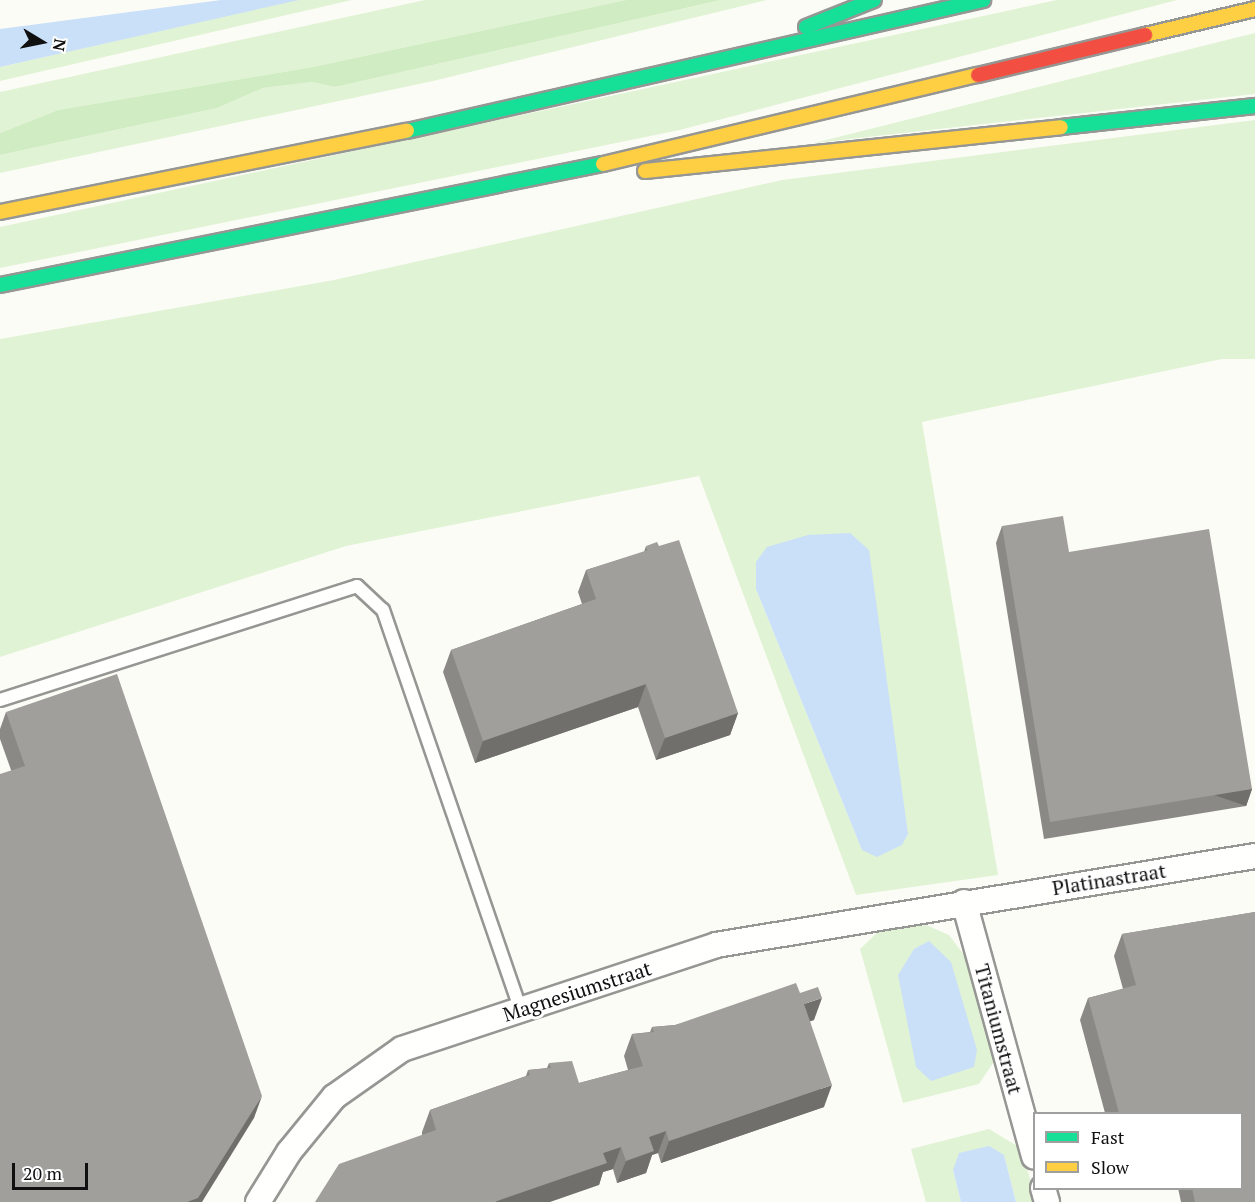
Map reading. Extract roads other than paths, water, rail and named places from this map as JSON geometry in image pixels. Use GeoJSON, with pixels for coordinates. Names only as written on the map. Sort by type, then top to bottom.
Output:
{"type":"FeatureCollection","features":[{"type":"Feature","properties":{"kind":"highway"},"geometry":{"type":"LineString","coordinates":[[710,65],[874,0]]}},
{"type":"Feature","properties":{"kind":"highway"},"geometry":{"type":"LineString","coordinates":[[0,212],[710,65],[983,0]]}},
{"type":"Feature","properties":{"kind":"highway"},"geometry":{"type":"LineString","coordinates":[[0,285],[537,180],[1255,9]]}},
{"type":"Feature","properties":{"kind":"highway"},"geometry":{"type":"LineString","coordinates":[[537,180],[772,161],[1140,115],[1255,106]]}},
{"type":"Feature","properties":{"kind":"street","name":"Platinastraat"},"geometry":{"type":"LineString","coordinates":[[964,902],[1255,856]]}},
{"type":"Feature","properties":{"kind":"street","name":"Magnesiumstraat"},"geometry":{"type":"LineString","coordinates":[[258,1202],[289,1152],[334,1096],[402,1049],[716,945],[964,902]]}},
{"type":"Feature","properties":{"kind":"street","name":"Titaniumstraat"},"geometry":{"type":"LineString","coordinates":[[964,902],[1033,1150]]}},
{"type":"Feature","properties":{"kind":"lane"},"geometry":{"type":"LineString","coordinates":[[0,700],[357,586],[383,610],[521,1010]]}},
{"type":"Feature","properties":{"kind":"water"},"geometry":{"type":"Polygon","coordinates":[[[221,0],[299,0],[0,67],[0,29],[221,0]]]}},
{"type":"Feature","properties":{"kind":"water"},"geometry":{"type":"Polygon","coordinates":[[[850,533],[869,550],[908,834],[902,845],[877,857],[862,850],[756,589],[756,562],[767,547],[808,535],[850,533]]]}},
{"type":"Feature","properties":{"kind":"water"},"geometry":{"type":"Polygon","coordinates":[[[929,941],[951,962],[977,1050],[974,1067],[931,1081],[916,1067],[898,975],[914,949],[929,941]]]}},
{"type":"Feature","properties":{"kind":"water"},"geometry":{"type":"Polygon","coordinates":[[[989,1146],[1004,1155],[1016,1202],[961,1202],[953,1170],[959,1153],[989,1146]]]}}]}
